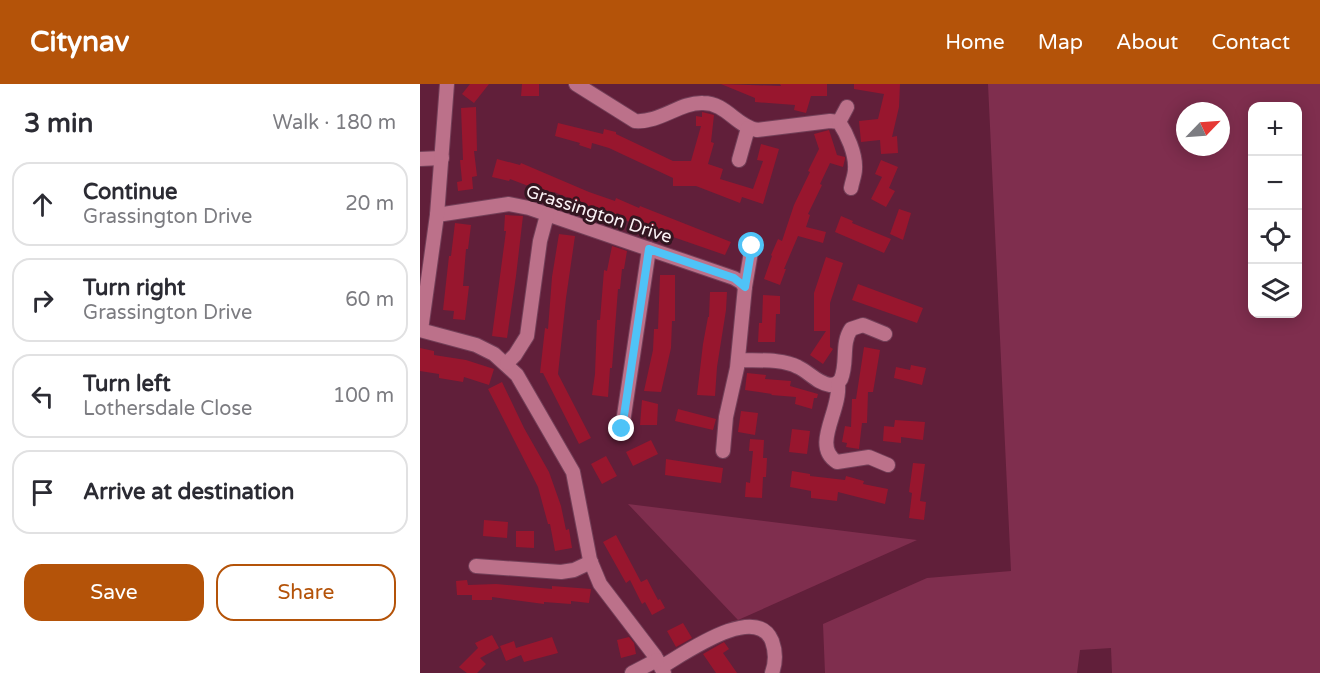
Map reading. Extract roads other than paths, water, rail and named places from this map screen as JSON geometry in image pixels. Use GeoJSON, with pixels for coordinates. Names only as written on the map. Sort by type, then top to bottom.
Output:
{"type":"FeatureCollection","features":[{"type":"Feature","properties":{"kind":"street"},"geometry":{"type":"LineString","coordinates":[[447,84],[437,215],[420,330],[476,345],[507,363],[517,375],[573,472],[591,562],[600,584],[661,667]]}},
{"type":"Feature","properties":{"kind":"street"},"geometry":{"type":"LineString","coordinates":[[576,84],[635,121],[654,119],[704,102],[727,110],[748,128],[757,130],[830,121],[839,122]]}},
{"type":"Feature","properties":{"kind":"street"},"geometry":{"type":"LineString","coordinates":[[839,122],[847,107]]}},
{"type":"Feature","properties":{"kind":"street"},"geometry":{"type":"LineString","coordinates":[[839,122],[854,161],[851,188]]}},
{"type":"Feature","properties":{"kind":"street"},"geometry":{"type":"LineString","coordinates":[[739,160],[748,128]]}},
{"type":"Feature","properties":{"kind":"street"},"geometry":{"type":"LineString","coordinates":[[420,159],[442,158]]}},
{"type":"Feature","properties":{"kind":"street","name":"Grassington Drive"},"geometry":{"type":"LineString","coordinates":[[437,215],[509,204],[734,278],[745,287]]}},
{"type":"Feature","properties":{"kind":"street"},"geometry":{"type":"LineString","coordinates":[[507,363],[527,336],[540,241],[547,215]]}},
{"type":"Feature","properties":{"kind":"street"},"geometry":{"type":"LineString","coordinates":[[723,451],[726,417],[738,360],[745,287],[752,246]]}},
{"type":"Feature","properties":{"kind":"street"},"geometry":{"type":"LineString","coordinates":[[622,429],[618,413],[649,249]]}},
{"type":"Feature","properties":{"kind":"street"},"geometry":{"type":"LineString","coordinates":[[885,334],[863,325],[851,329],[846,342],[841,378],[838,384],[836,408],[825,438],[825,446],[828,454],[837,462],[869,457],[888,465]]}},
{"type":"Feature","properties":{"kind":"street"},"geometry":{"type":"LineString","coordinates":[[738,360],[797,366],[823,383],[838,384]]}},
{"type":"Feature","properties":{"kind":"street"},"geometry":{"type":"LineString","coordinates":[[485,562],[561,572],[574,570],[591,562]]}},
{"type":"Feature","properties":{"kind":"street"},"geometry":{"type":"LineString","coordinates":[[632,673],[661,667],[731,629],[749,625],[762,628],[769,635],[775,650],[775,665],[772,673]]}}]}
